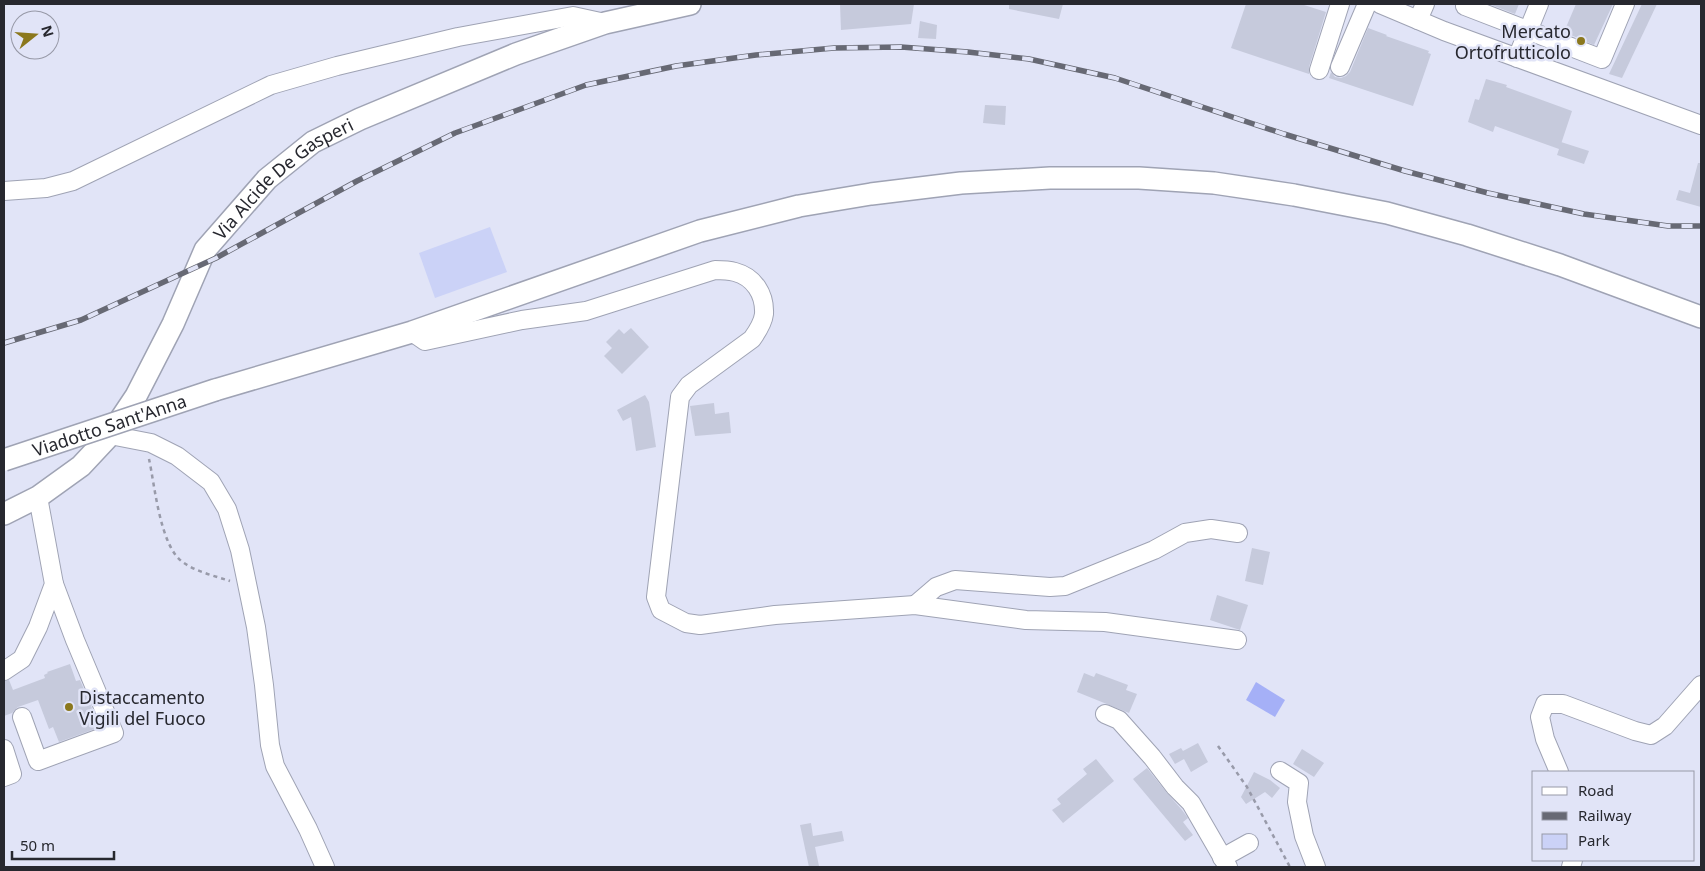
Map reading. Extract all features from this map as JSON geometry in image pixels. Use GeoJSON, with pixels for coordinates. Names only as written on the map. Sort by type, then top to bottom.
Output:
{"type":"FeatureCollection","features":[{"type":"Feature","properties":{"kind":"main road","name":"Via Alcide De Gasperi"},"geometry":{"type":"LineString","coordinates":[[4,514],[38,497],[81,466],[110,435],[140,388],[172,324],[204,250],[268,179],[313,142],[360,119],[516,54],[606,22],[690,4]]}},
{"type":"Feature","properties":{"kind":"main road","name":"Viadotto Sant'Anna"},"geometry":{"type":"LineString","coordinates":[[4,460],[215,390],[412,332],[700,231],[799,206],[871,194],[961,183],[1050,178],[1139,178],[1214,183],[1294,195],[1387,213],[1468,235],[1560,265],[1701,317]]}},
{"type":"Feature","properties":{"kind":"street"},"geometry":{"type":"LineString","coordinates":[[1319,70],[1340,4]]}},
{"type":"Feature","properties":{"kind":"street"},"geometry":{"type":"LineString","coordinates":[[1340,67],[1367,4]]}},
{"type":"Feature","properties":{"kind":"street"},"geometry":{"type":"LineString","coordinates":[[1380,4],[1421,12],[1444,31],[1701,125]]}},
{"type":"Feature","properties":{"kind":"street"},"geometry":{"type":"LineString","coordinates":[[1466,4],[1465,6],[1602,59],[1625,4]]}},
{"type":"Feature","properties":{"kind":"street"},"geometry":{"type":"LineString","coordinates":[[1517,58],[1539,4]]}},
{"type":"Feature","properties":{"kind":"street"},"geometry":{"type":"LineString","coordinates":[[4,191],[46,188],[73,181],[271,85],[327,69],[458,37],[573,16],[606,22]]}},
{"type":"Feature","properties":{"kind":"street"},"geometry":{"type":"LineString","coordinates":[[412,332],[425,341],[522,320],[586,311],[714,270],[735,272],[752,280],[762,294],[764,315],[759,329],[752,339],[690,385],[680,397],[656,597],[661,610],[686,623],[700,625],[775,615],[916,605],[1026,620],[1105,622],[1237,640]]}},
{"type":"Feature","properties":{"kind":"street"},"geometry":{"type":"LineString","coordinates":[[110,435],[151,443],[176,456],[211,482],[227,509],[240,550],[256,628],[270,745],[275,766],[325,867]]}},
{"type":"Feature","properties":{"kind":"street"},"geometry":{"type":"LineString","coordinates":[[22,716],[38,761],[114,733],[54,584],[38,497]]}},
{"type":"Feature","properties":{"kind":"street"},"geometry":{"type":"LineString","coordinates":[[916,605],[936,587],[955,580],[1050,587],[1065,586],[1154,550],[1185,533],[1212,529],[1238,533]]}},
{"type":"Feature","properties":{"kind":"street"},"geometry":{"type":"LineString","coordinates":[[4,671],[22,659],[38,627],[54,584]]}},
{"type":"Feature","properties":{"kind":"street"},"geometry":{"type":"LineString","coordinates":[[1559,771],[1545,740],[1540,717],[1545,704],[1563,704],[1635,731],[1651,734],[1665,726],[1701,685]]}},
{"type":"Feature","properties":{"kind":"street"},"geometry":{"type":"LineString","coordinates":[[1105,714],[1119,720],[1152,757],[1175,787],[1191,803],[1225,862],[1249,843]]}},
{"type":"Feature","properties":{"kind":"street"},"geometry":{"type":"LineString","coordinates":[[4,748],[12,774],[4,778]]}},
{"type":"Feature","properties":{"kind":"street"},"geometry":{"type":"LineString","coordinates":[[1280,771],[1299,783],[1297,802],[1304,836],[1316,867]]}},
{"type":"Feature","properties":{"kind":"path"},"geometry":{"type":"LineString","coordinates":[[151,443],[148,456],[161,522],[173,553],[183,563],[210,575],[247,586]]}},
{"type":"Feature","properties":{"kind":"path"},"geometry":{"type":"LineString","coordinates":[[1218,746],[1247,787],[1290,867]]}},
{"type":"Feature","properties":{"kind":"green space"},"geometry":{"type":"Polygon","coordinates":[[[490,227],[507,272],[435,298],[419,253],[490,227]]]}},
{"type":"Feature","properties":{"kind":"water"},"geometry":{"type":"Polygon","coordinates":[[[1256,682],[1285,700],[1275,717],[1246,700],[1256,682]]]}},
{"type":"Feature","properties":{"kind":"building"},"geometry":{"type":"Polygon","coordinates":[[[840,4],[914,4],[911,24],[841,30],[840,4]]]}},
{"type":"Feature","properties":{"kind":"building"},"geometry":{"type":"Polygon","coordinates":[[[1009,4],[1063,4],[1059,19],[1009,9],[1009,4]]]}},
{"type":"Feature","properties":{"kind":"building"},"geometry":{"type":"Polygon","coordinates":[[[1246,4],[1301,4],[1326,12],[1309,67],[1309,74],[1231,48],[1246,4]]]}},
{"type":"Feature","properties":{"kind":"building"},"geometry":{"type":"Polygon","coordinates":[[[1489,4],[1519,4],[1515,14],[1489,4]]]}},
{"type":"Feature","properties":{"kind":"building"},"geometry":{"type":"Polygon","coordinates":[[[1576,4],[1613,4],[1594,45],[1564,32],[1576,4]]]}},
{"type":"Feature","properties":{"kind":"building"},"geometry":{"type":"Polygon","coordinates":[[[1642,4],[1657,4],[1622,78],[1609,74],[1642,4]]]}},
{"type":"Feature","properties":{"kind":"building"},"geometry":{"type":"Polygon","coordinates":[[[920,21],[937,25],[936,39],[918,38],[920,21]]]}},
{"type":"Feature","properties":{"kind":"building"},"geometry":{"type":"Polygon","coordinates":[[[1368,28],[1429,51],[1428,53],[1431,54],[1413,106],[1329,78],[1331,72],[1335,77],[1341,78],[1350,72],[1368,28]]]}},
{"type":"Feature","properties":{"kind":"building"},"geometry":{"type":"Polygon","coordinates":[[[1486,79],[1507,85],[1506,87],[1572,111],[1562,142],[1589,151],[1584,164],[1557,155],[1559,149],[1495,126],[1493,132],[1468,122],[1475,99],[1479,100],[1486,79]]]}},
{"type":"Feature","properties":{"kind":"building"},"geometry":{"type":"Polygon","coordinates":[[[985,105],[1006,106],[1005,125],[983,123],[985,105]]]}},
{"type":"Feature","properties":{"kind":"building"},"geometry":{"type":"Polygon","coordinates":[[[1698,163],[1701,163],[1701,207],[1676,200],[1679,190],[1690,193],[1698,163]]]}},
{"type":"Feature","properties":{"kind":"building"},"geometry":{"type":"Polygon","coordinates":[[[631,328],[649,347],[622,374],[604,356],[612,348],[606,342],[619,329],[624,334],[631,328]]]}},
{"type":"Feature","properties":{"kind":"building"},"geometry":{"type":"Polygon","coordinates":[[[645,395],[649,402],[656,447],[636,451],[631,417],[623,421],[617,410],[645,395]]]}},
{"type":"Feature","properties":{"kind":"building"},"geometry":{"type":"Polygon","coordinates":[[[714,403],[715,414],[729,412],[731,433],[695,436],[690,406],[714,403]]]}},
{"type":"Feature","properties":{"kind":"building"},"geometry":{"type":"Polygon","coordinates":[[[1252,548],[1270,552],[1263,585],[1245,581],[1252,548]]]}},
{"type":"Feature","properties":{"kind":"building"},"geometry":{"type":"Polygon","coordinates":[[[1217,595],[1248,605],[1240,630],[1210,620],[1217,595]]]}},
{"type":"Feature","properties":{"kind":"building"},"geometry":{"type":"Polygon","coordinates":[[[70,664],[76,681],[80,680],[100,727],[59,742],[53,727],[49,729],[38,700],[18,707],[12,713],[4,716],[4,681],[9,680],[13,690],[45,678],[44,675],[47,672],[70,664]]]}},
{"type":"Feature","properties":{"kind":"building"},"geometry":{"type":"Polygon","coordinates":[[[1084,673],[1094,677],[1096,673],[1128,685],[1126,690],[1137,694],[1129,713],[1077,692],[1084,673]]]}},
{"type":"Feature","properties":{"kind":"building"},"geometry":{"type":"Polygon","coordinates":[[[1198,743],[1208,762],[1191,772],[1184,759],[1175,764],[1169,754],[1181,748],[1183,751],[1198,743]]]}},
{"type":"Feature","properties":{"kind":"building"},"geometry":{"type":"Polygon","coordinates":[[[1302,749],[1324,763],[1314,777],[1293,764],[1302,749]]]}},
{"type":"Feature","properties":{"kind":"building"},"geometry":{"type":"Polygon","coordinates":[[[1096,759],[1114,781],[1063,823],[1052,810],[1061,804],[1057,799],[1087,774],[1083,769],[1096,759]]]}},
{"type":"Feature","properties":{"kind":"building"},"geometry":{"type":"Polygon","coordinates":[[[1147,768],[1188,818],[1183,822],[1193,835],[1185,841],[1133,779],[1147,768]]]}},
{"type":"Feature","properties":{"kind":"building"},"geometry":{"type":"Polygon","coordinates":[[[1254,772],[1270,780],[1280,788],[1272,798],[1265,792],[1246,804],[1241,797],[1254,772]]]}},
{"type":"Feature","properties":{"kind":"building"},"geometry":{"type":"Polygon","coordinates":[[[811,823],[813,836],[842,831],[844,841],[815,847],[819,866],[809,867],[800,825],[811,823]]]}},
{"type":"Feature","properties":{"kind":"railway"},"geometry":{"type":"LineString","coordinates":[[4,343],[81,320],[216,258],[357,181],[455,133],[586,85],[676,66],[756,55],[834,48],[901,47],[1029,59],[1115,78],[1284,134],[1405,171],[1488,193],[1584,214],[1668,226],[1701,226]]}},
{"type":"Feature","properties":{"kind":"place","name":"Mercato Ortofrutticolo"},"geometry":{"type":"Point","coordinates":[1581,41]}},
{"type":"Feature","properties":{"kind":"place","name":"Distaccamento Vigili del Fuoco"},"geometry":{"type":"Point","coordinates":[69,707]}}]}
